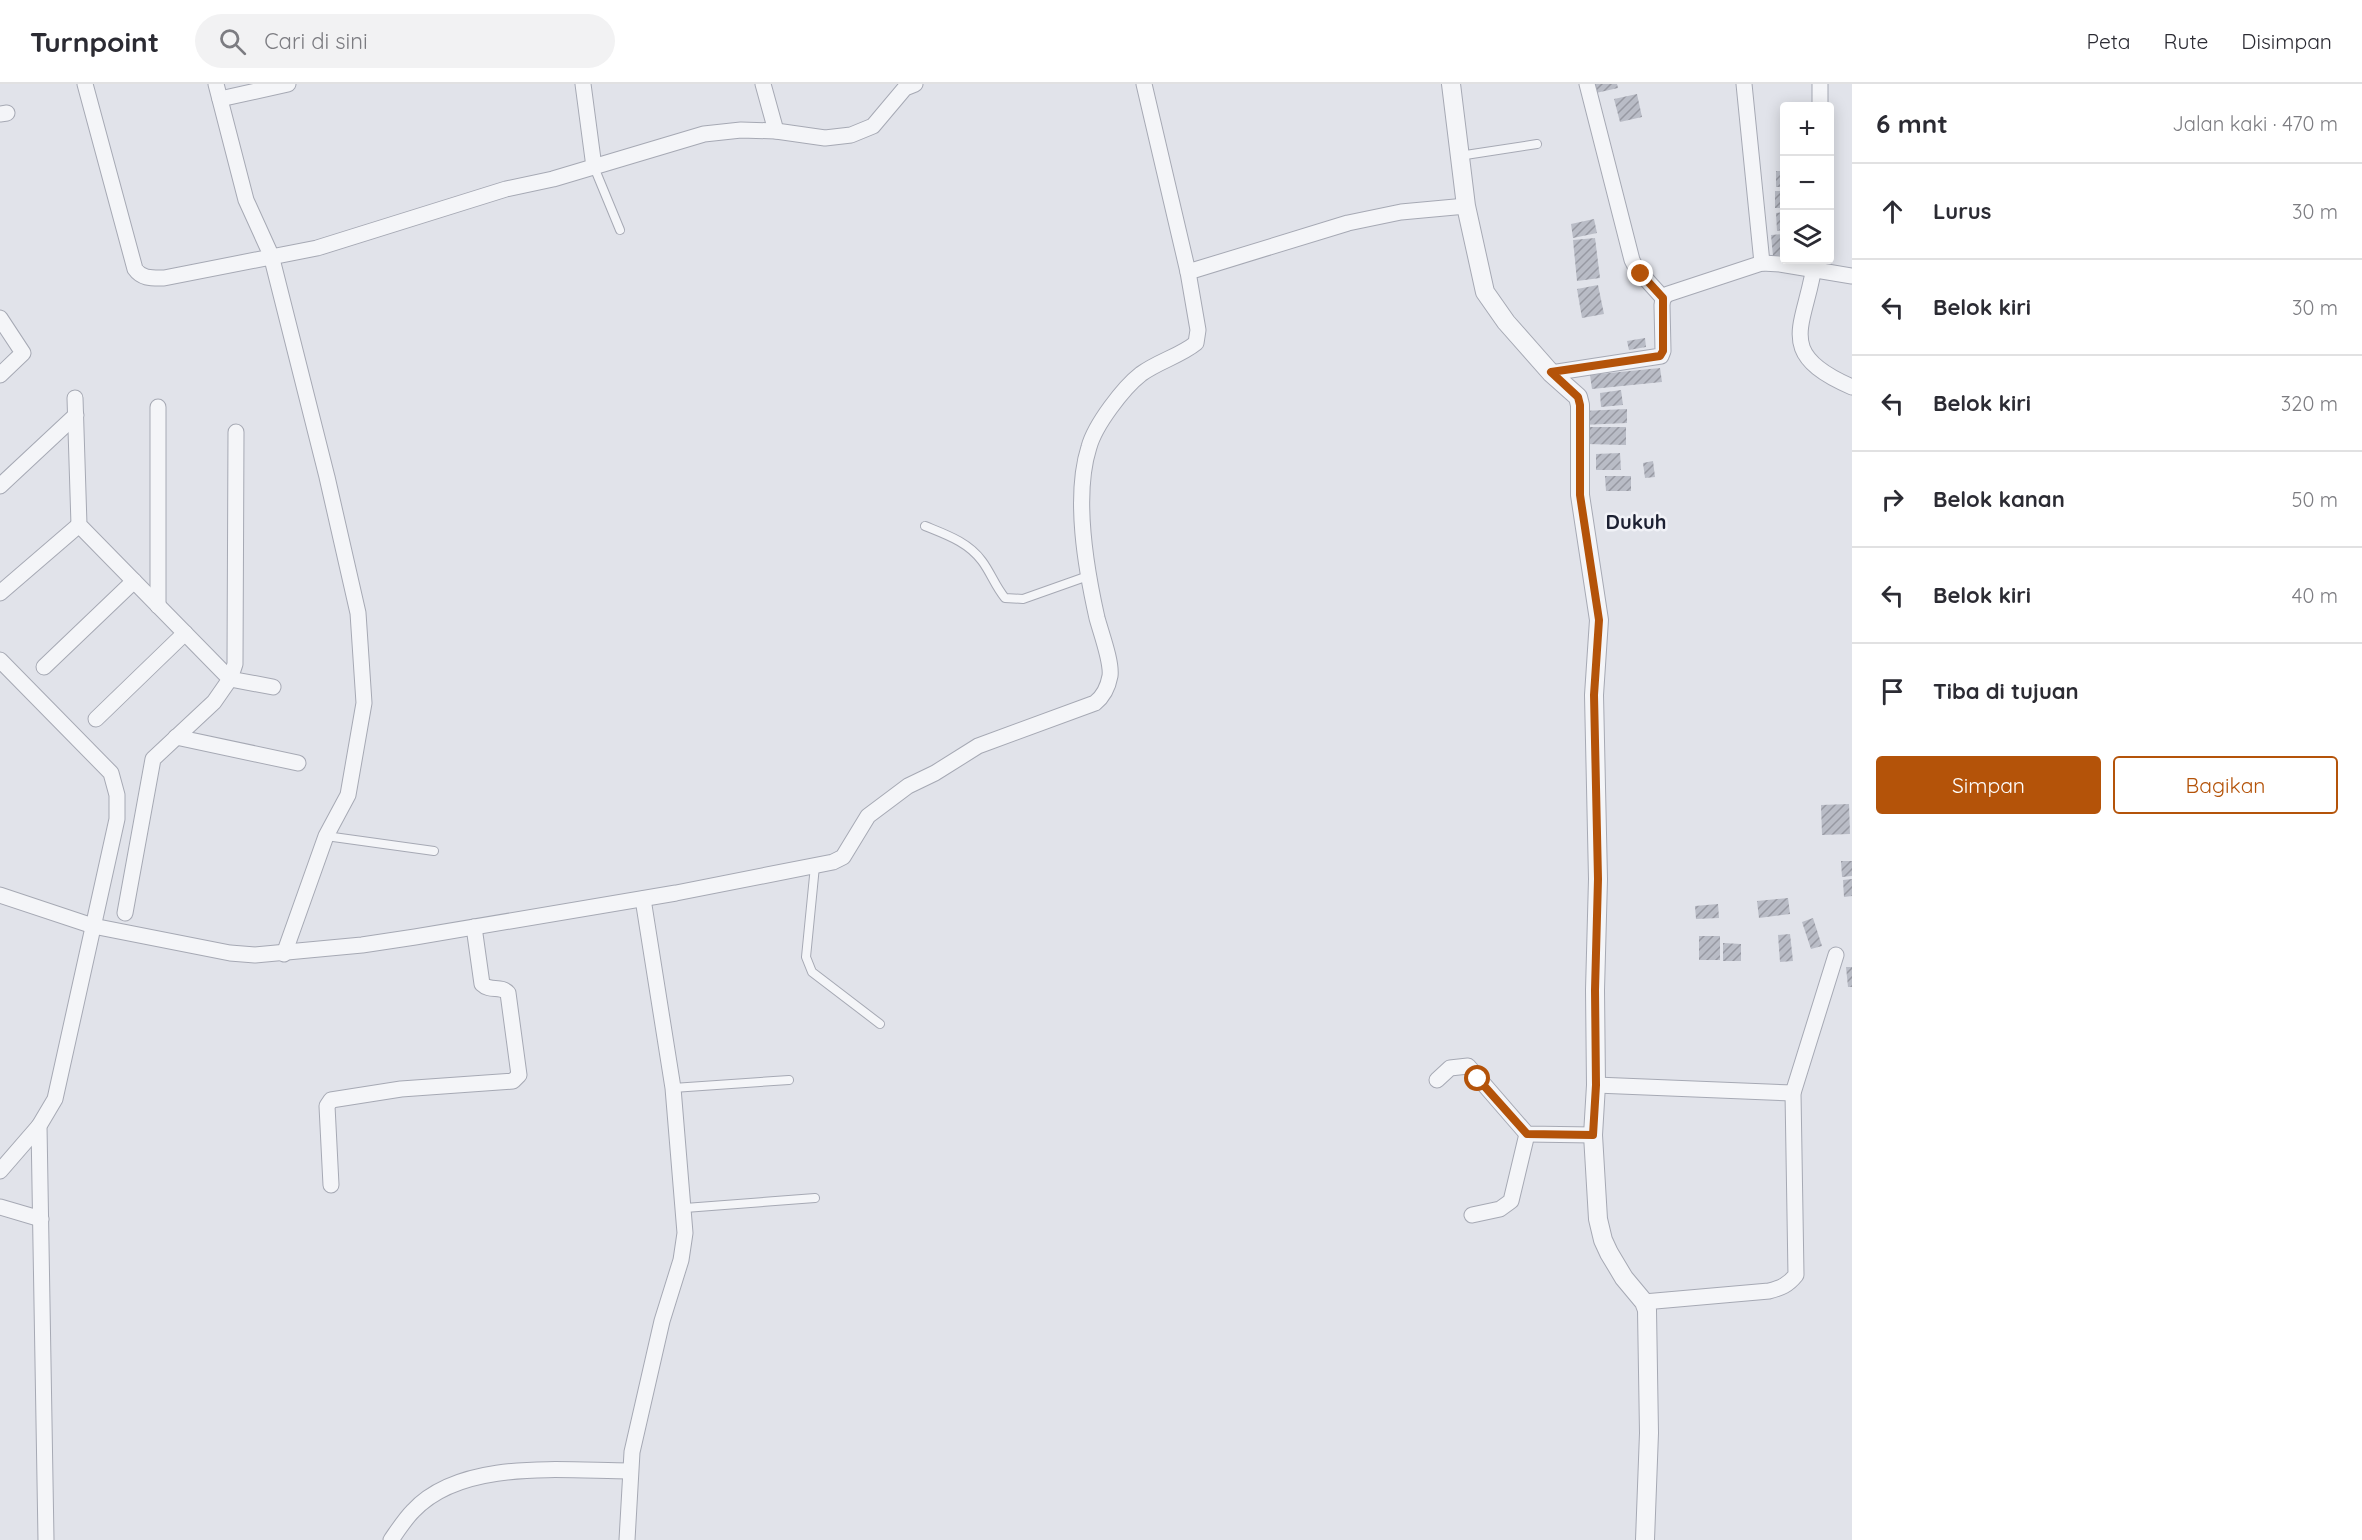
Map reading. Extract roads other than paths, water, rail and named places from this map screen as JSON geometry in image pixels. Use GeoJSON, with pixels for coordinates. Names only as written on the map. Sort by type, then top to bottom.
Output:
{"type":"FeatureCollection","features":[{"type":"Feature","properties":{"kind":"street"},"geometry":{"type":"LineString","coordinates":[[85,84],[135,269],[139,275],[147,278],[164,278],[271,255],[317,248],[506,189],[553,179],[704,134],[741,130],[776,131],[825,138],[851,135],[873,126],[906,86]]}},
{"type":"Feature","properties":{"kind":"street"},"geometry":{"type":"LineString","coordinates":[[284,954],[326,836],[348,795],[364,703],[358,613],[330,489],[271,255],[246,200],[218,91],[288,84]]}},
{"type":"Feature","properties":{"kind":"street"},"geometry":{"type":"LineString","coordinates":[[583,84],[594,167]]}},
{"type":"Feature","properties":{"kind":"street"},"geometry":{"type":"LineString","coordinates":[[763,84],[776,131]]}},
{"type":"Feature","properties":{"kind":"street"},"geometry":{"type":"LineString","coordinates":[[0,894],[93,926],[255,956],[362,945],[643,899],[833,862],[843,857],[868,816],[908,786],[935,773],[978,746],[1083,708],[1102,697],[1110,674],[1088,576],[1083,525],[1083,483],[1089,447],[1118,398],[1141,374],[1186,351],[1196,343],[1198,330],[1188,272],[1144,84]]}},
{"type":"Feature","properties":{"kind":"street"},"geometry":{"type":"LineString","coordinates":[[1451,84],[1466,206],[1485,292],[1495,309],[1551,372],[1578,397],[1580,405],[1580,495],[1599,620],[1594,695],[1598,817],[1596,1085],[1593,1135],[1598,1219],[1603,1240],[1624,1278],[1644,1302],[1647,1310],[1649,1433],[1646,1540]]}},
{"type":"Feature","properties":{"kind":"street"},"geometry":{"type":"LineString","coordinates":[[1551,372],[1660,356],[1663,351],[1663,298],[1636,268],[1632,260],[1587,84]]}},
{"type":"Feature","properties":{"kind":"street"},"geometry":{"type":"LineString","coordinates":[[1744,84],[1762,263]]}},
{"type":"Feature","properties":{"kind":"street"},"geometry":{"type":"LineString","coordinates":[[1820,84],[1820,102]]}},
{"type":"Feature","properties":{"kind":"street"},"geometry":{"type":"LineString","coordinates":[[1188,272],[1348,223],[1401,212],[1466,206]]}},
{"type":"Feature","properties":{"kind":"street"},"geometry":{"type":"LineString","coordinates":[[1663,298],[1668,294],[1762,263],[1814,265],[1852,276]]}},
{"type":"Feature","properties":{"kind":"street"},"geometry":{"type":"LineString","coordinates":[[1814,265],[1802,319],[1800,346],[1806,359],[1838,381],[1852,387]]}},
{"type":"Feature","properties":{"kind":"street"},"geometry":{"type":"LineString","coordinates":[[0,318],[23,353],[0,375]]}},
{"type":"Feature","properties":{"kind":"street"},"geometry":{"type":"LineString","coordinates":[[75,398],[78,525],[230,679],[273,687]]}},
{"type":"Feature","properties":{"kind":"street"},"geometry":{"type":"LineString","coordinates":[[158,407],[158,606]]}},
{"type":"Feature","properties":{"kind":"street"},"geometry":{"type":"LineString","coordinates":[[0,486],[76,416]]}},
{"type":"Feature","properties":{"kind":"street"},"geometry":{"type":"LineString","coordinates":[[125,913],[153,759],[214,702],[230,679],[235,663],[236,432]]}},
{"type":"Feature","properties":{"kind":"street"},"geometry":{"type":"LineString","coordinates":[[0,593],[78,525]]}},
{"type":"Feature","properties":{"kind":"street"},"geometry":{"type":"LineString","coordinates":[[44,667],[134,581]]}},
{"type":"Feature","properties":{"kind":"street"},"geometry":{"type":"LineString","coordinates":[[96,719],[185,633]]}},
{"type":"Feature","properties":{"kind":"street"},"geometry":{"type":"LineString","coordinates":[[0,660],[111,773],[117,795],[117,819],[55,1099],[39,1126],[0,1171]]}},
{"type":"Feature","properties":{"kind":"street"},"geometry":{"type":"LineString","coordinates":[[176,737],[298,763]]}},
{"type":"Feature","properties":{"kind":"street"},"geometry":{"type":"LineString","coordinates":[[627,1540],[630,1471],[662,1321],[681,1260],[685,1233],[674,1088],[643,899]]}},
{"type":"Feature","properties":{"kind":"street"},"geometry":{"type":"LineString","coordinates":[[331,1185],[327,1106],[331,1100],[401,1089],[513,1081],[519,1076],[508,993],[503,989],[488,989],[482,984],[474,927]]}},
{"type":"Feature","properties":{"kind":"street"},"geometry":{"type":"LineString","coordinates":[[1644,1302],[1769,1291],[1789,1283],[1796,1275],[1793,1093],[1836,955]]}},
{"type":"Feature","properties":{"kind":"street"},"geometry":{"type":"LineString","coordinates":[[1437,1080],[1450,1068],[1468,1066],[1527,1134],[1593,1135]]}},
{"type":"Feature","properties":{"kind":"street"},"geometry":{"type":"LineString","coordinates":[[1596,1085],[1793,1093]]}},
{"type":"Feature","properties":{"kind":"street"},"geometry":{"type":"LineString","coordinates":[[39,1126],[46,1540]]}},
{"type":"Feature","properties":{"kind":"street"},"geometry":{"type":"LineString","coordinates":[[1472,1215],[1500,1209],[1511,1201],[1527,1134]]}},
{"type":"Feature","properties":{"kind":"street"},"geometry":{"type":"LineString","coordinates":[[0,1207],[41,1219]]}},
{"type":"Feature","properties":{"kind":"street"},"geometry":{"type":"LineString","coordinates":[[391,1540],[414,1509],[445,1487],[481,1474],[630,1471]]}},
{"type":"Feature","properties":{"kind":"lane"},"geometry":{"type":"LineString","coordinates":[[1460,156],[1537,144]]}},
{"type":"Feature","properties":{"kind":"lane"},"geometry":{"type":"LineString","coordinates":[[594,167],[620,230]]}},
{"type":"Feature","properties":{"kind":"lane"},"geometry":{"type":"LineString","coordinates":[[926,526],[967,545],[982,562],[994,585],[1005,598],[1023,599],[1088,576]]}},
{"type":"Feature","properties":{"kind":"lane"},"geometry":{"type":"LineString","coordinates":[[326,836],[434,851]]}},
{"type":"Feature","properties":{"kind":"lane"},"geometry":{"type":"LineString","coordinates":[[815,866],[806,957],[809,967],[812,972],[880,1024]]}},
{"type":"Feature","properties":{"kind":"lane"},"geometry":{"type":"LineString","coordinates":[[674,1088],[789,1080]]}},
{"type":"Feature","properties":{"kind":"lane"},"geometry":{"type":"LineString","coordinates":[[684,1208],[815,1198]]}},
{"type":"Feature","properties":{"kind":"district","name":"Dukuh"},"geometry":{"type":"Point","coordinates":[1636,522]}}]}
